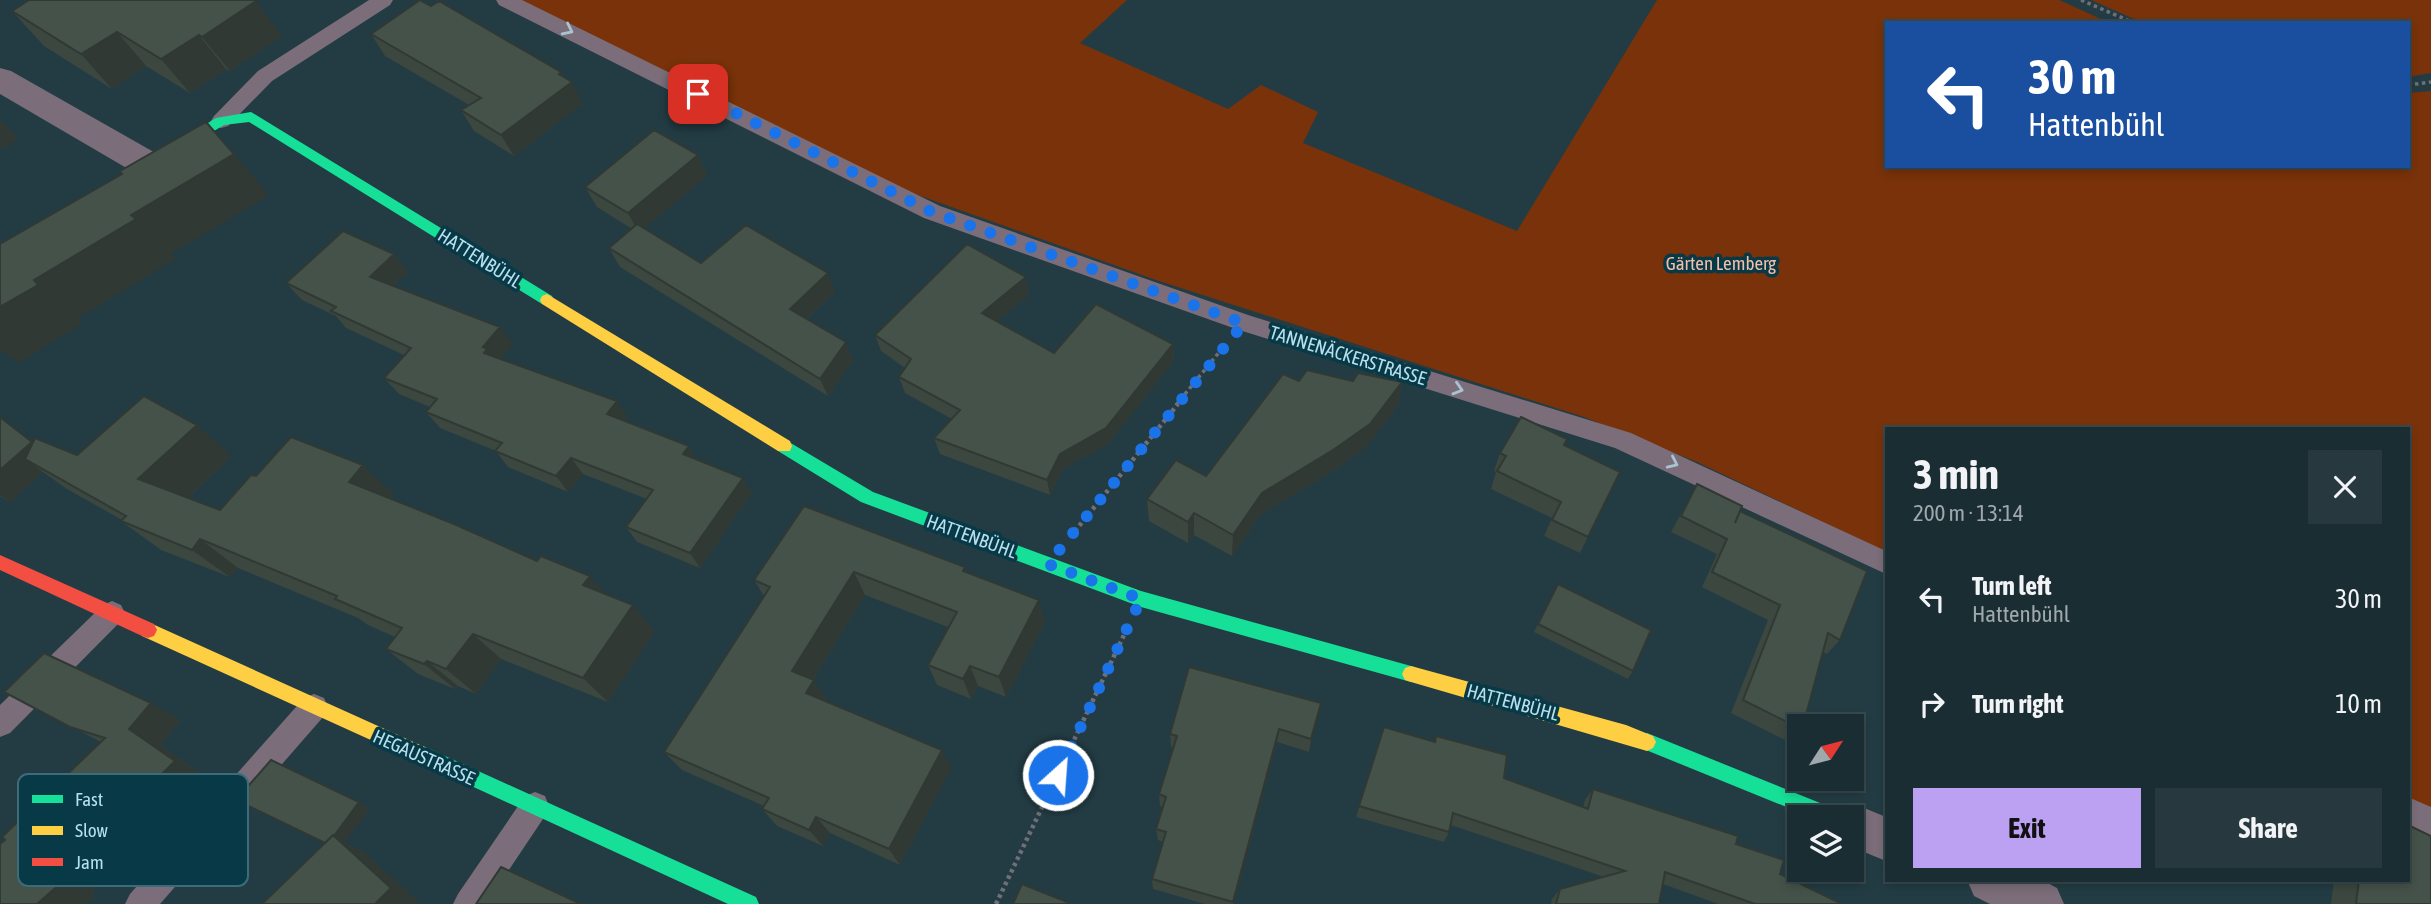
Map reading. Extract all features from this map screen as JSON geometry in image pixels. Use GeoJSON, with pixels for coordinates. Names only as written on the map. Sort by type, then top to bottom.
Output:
{"type":"FeatureCollection","features":[{"type":"Feature","properties":{"kind":"street"},"geometry":{"type":"LineString","coordinates":[[0,79],[142,167],[221,121]]}},
{"type":"Feature","properties":{"kind":"street","name":"HATTENBÜHL"},"geometry":{"type":"LineString","coordinates":[[221,121],[251,117],[867,497],[1141,599],[1626,734],[1803,805]]}},
{"type":"Feature","properties":{"kind":"street","name":"HEGAUSTRASSE"},"geometry":{"type":"LineString","coordinates":[[0,562],[749,904]]}},
{"type":"Feature","properties":{"kind":"street"},"geometry":{"type":"LineString","coordinates":[[1864,830],[1885,839]]}},
{"type":"Feature","properties":{"kind":"street"},"geometry":{"type":"LineString","coordinates":[[1994,882],[2041,904]]}},
{"type":"Feature","properties":{"kind":"lane"},"geometry":{"type":"LineString","coordinates":[[221,121],[265,76],[383,0]]}},
{"type":"Feature","properties":{"kind":"lane","name":"TANNENÄCKERSTRASSE"},"geometry":{"type":"LineString","coordinates":[[506,0],[932,212],[1244,323],[1622,440],[1885,563]]}},
{"type":"Feature","properties":{"kind":"lane"},"geometry":{"type":"LineString","coordinates":[[0,724],[112,613]]}},
{"type":"Feature","properties":{"kind":"lane"},"geometry":{"type":"LineString","coordinates":[[248,782],[314,707]]}},
{"type":"Feature","properties":{"kind":"lane"},"geometry":{"type":"LineString","coordinates":[[468,904],[535,806]]}},
{"type":"Feature","properties":{"kind":"lane"},"geometry":{"type":"LineString","coordinates":[[2410,812],[2431,822]]}},
{"type":"Feature","properties":{"kind":"lane"},"geometry":{"type":"LineString","coordinates":[[140,904],[156,886]]}},
{"type":"Feature","properties":{"kind":"path"},"geometry":{"type":"LineString","coordinates":[[2081,0],[2129,21]]}},
{"type":"Feature","properties":{"kind":"path"},"geometry":{"type":"LineString","coordinates":[[2410,85],[2431,82]]}},
{"type":"Feature","properties":{"kind":"path"},"geometry":{"type":"LineString","coordinates":[[1048,564],[1244,323]]}},
{"type":"Feature","properties":{"kind":"path"},"geometry":{"type":"LineString","coordinates":[[996,904],[1141,599]]}},
{"type":"Feature","properties":{"kind":"green space","name":"Gärten Lemberg"},"geometry":{"type":"Polygon","coordinates":[[[519,0],[1127,0],[1080,43],[1228,109],[1261,85],[1318,112],[1303,143],[1517,231],[1657,0],[2059,0],[2106,21],[1885,21],[1885,168],[2410,168],[2410,93],[2431,91],[2431,811],[2410,801],[2410,427],[1885,427],[1885,552],[1697,462],[1584,417],[1156,280],[890,185],[519,0]]]}},
{"type":"Feature","properties":{"kind":"green space"},"geometry":{"type":"Polygon","coordinates":[[[2091,0],[2431,0],[2431,73],[2410,77],[2410,21],[2138,21],[2091,0]]]}},
{"type":"Feature","properties":{"kind":"building"},"geometry":{"type":"Polygon","coordinates":[[[29,0],[256,1],[202,37],[199,35],[161,59],[117,32],[81,54],[12,11],[29,0]]]}},
{"type":"Feature","properties":{"kind":"building"},"geometry":{"type":"Polygon","coordinates":[[[420,0],[431,6],[439,1],[561,72],[559,74],[572,82],[501,135],[461,110],[481,98],[371,34],[420,0]]]}},
{"type":"Feature","properties":{"kind":"building"},"geometry":{"type":"Polygon","coordinates":[[[206,122],[234,154],[131,215],[136,219],[34,280],[38,285],[0,307],[0,244],[206,122]]]}},
{"type":"Feature","properties":{"kind":"building"},"geometry":{"type":"Polygon","coordinates":[[[654,130],[698,155],[628,213],[585,187],[654,130]]]}},
{"type":"Feature","properties":{"kind":"building"},"geometry":{"type":"Polygon","coordinates":[[[637,224],[701,263],[746,225],[828,273],[790,309],[846,342],[820,379],[609,248],[637,224]]]}},
{"type":"Feature","properties":{"kind":"building"},"geometry":{"type":"Polygon","coordinates":[[[343,231],[394,254],[370,277],[500,327],[483,347],[487,349],[484,353],[617,401],[607,414],[689,446],[683,454],[743,478],[690,553],[626,527],[653,490],[571,458],[556,476],[495,451],[502,443],[426,412],[437,399],[384,378],[411,348],[331,311],[336,307],[286,283],[343,231]]]}},
{"type":"Feature","properties":{"kind":"building"},"geometry":{"type":"Polygon","coordinates":[[[967,244],[1026,277],[982,313],[1054,353],[1096,304],[1173,344],[1106,428],[1060,454],[1047,480],[934,438],[960,410],[899,377],[911,359],[875,335],[967,244]]]}},
{"type":"Feature","properties":{"kind":"building"},"geometry":{"type":"Polygon","coordinates":[[[1307,370],[1353,381],[1358,373],[1402,382],[1370,424],[1262,493],[1233,535],[1194,513],[1188,522],[1147,499],[1176,460],[1206,476],[1283,374],[1299,381],[1307,370]]]}},
{"type":"Feature","properties":{"kind":"building"},"geometry":{"type":"Polygon","coordinates":[[[144,396],[197,425],[138,479],[220,510],[251,475],[256,476],[291,437],[363,465],[349,482],[537,561],[541,556],[590,576],[583,585],[633,605],[583,678],[473,634],[446,669],[427,661],[424,664],[386,649],[402,628],[335,599],[337,596],[200,539],[192,550],[121,521],[126,516],[25,459],[35,438],[77,455],[144,396]]]}},
{"type":"Feature","properties":{"kind":"building"},"geometry":{"type":"Polygon","coordinates":[[[0,417],[32,442],[0,470],[0,417]]]}},
{"type":"Feature","properties":{"kind":"building"},"geometry":{"type":"Polygon","coordinates":[[[1521,417],[1567,439],[1564,445],[1620,472],[1588,537],[1552,520],[1561,502],[1497,471],[1506,456],[1500,453],[1521,417]]]}},
{"type":"Feature","properties":{"kind":"building"},"geometry":{"type":"Polygon","coordinates":[[[1697,484],[1742,506],[1735,523],[1740,511],[1867,571],[1840,640],[1828,633],[1806,714],[1787,714],[1787,722],[1743,700],[1780,605],[1712,572],[1727,539],[1681,516],[1697,484]]]}},
{"type":"Feature","properties":{"kind":"building"},"geometry":{"type":"Polygon","coordinates":[[[804,506],[965,567],[963,571],[1039,600],[999,677],[970,666],[963,679],[928,665],[957,612],[854,572],[792,671],[814,680],[806,693],[942,750],[889,849],[816,817],[809,830],[762,809],[769,798],[664,752],[770,587],[754,580],[804,506]]]}},
{"type":"Feature","properties":{"kind":"building"},"geometry":{"type":"Polygon","coordinates":[[[1558,584],[1651,630],[1633,671],[1538,624],[1558,584]]]}},
{"type":"Feature","properties":{"kind":"building"},"geometry":{"type":"Polygon","coordinates":[[[44,653],[151,703],[129,729],[175,761],[162,774],[68,774],[105,738],[70,727],[4,692],[44,653]]]}},
{"type":"Feature","properties":{"kind":"building"},"geometry":{"type":"Polygon","coordinates":[[[1189,667],[1321,703],[1311,739],[1279,729],[1233,902],[1152,879],[1166,832],[1156,829],[1166,797],[1159,794],[1177,736],[1170,734],[1189,667]]]}},
{"type":"Feature","properties":{"kind":"building"},"geometry":{"type":"Polygon","coordinates":[[[1384,727],[1435,742],[1436,736],[1507,755],[1504,778],[1588,809],[1593,789],[1738,836],[1736,844],[1784,860],[1780,874],[1787,877],[1787,882],[1797,882],[1842,904],[1755,904],[1665,872],[1659,904],[1556,904],[1560,889],[1625,871],[1453,813],[1449,832],[1359,806],[1384,727]]]}},
{"type":"Feature","properties":{"kind":"building"},"geometry":{"type":"Polygon","coordinates":[[[271,760],[359,802],[334,836],[325,843],[248,806],[248,786],[271,760]]]}},
{"type":"Feature","properties":{"kind":"building"},"geometry":{"type":"Polygon","coordinates":[[[18,822],[18,886],[58,886],[37,904],[0,904],[0,844],[5,840],[2,837],[18,822]]]}},
{"type":"Feature","properties":{"kind":"building"},"geometry":{"type":"Polygon","coordinates":[[[2410,826],[2431,836],[2431,904],[2356,903],[2359,882],[2410,882],[2410,826]]]}},
{"type":"Feature","properties":{"kind":"building"},"geometry":{"type":"Polygon","coordinates":[[[333,835],[391,888],[375,904],[262,904],[333,835]]]}},
{"type":"Feature","properties":{"kind":"building"},"geometry":{"type":"Polygon","coordinates":[[[501,867],[581,904],[476,904],[501,867]]]}},
{"type":"Feature","properties":{"kind":"building"},"geometry":{"type":"Polygon","coordinates":[[[1022,884],[1067,902],[1013,904],[1022,884]]]}},
{"type":"Feature","properties":{"kind":"traffic: fast"},"geometry":{"type":"LineString","coordinates":[[164,154],[221,121],[251,117],[547,300]]}},
{"type":"Feature","properties":{"kind":"traffic: fast"},"geometry":{"type":"LineString","coordinates":[[784,446],[867,497],[1141,599],[1411,674]]}},
{"type":"Feature","properties":{"kind":"traffic: fast"},"geometry":{"type":"LineString","coordinates":[[1647,742],[1803,805]]}},
{"type":"Feature","properties":{"kind":"traffic: fast"},"geometry":{"type":"LineString","coordinates":[[423,755],[749,904]]}},
{"type":"Feature","properties":{"kind":"traffic: slow"},"geometry":{"type":"LineString","coordinates":[[547,300],[784,446]]}},
{"type":"Feature","properties":{"kind":"traffic: slow"},"geometry":{"type":"LineString","coordinates":[[148,630],[423,755]]}},
{"type":"Feature","properties":{"kind":"traffic: slow"},"geometry":{"type":"LineString","coordinates":[[1411,674],[1647,742]]}},
{"type":"Feature","properties":{"kind":"traffic: jam"},"geometry":{"type":"LineString","coordinates":[[0,562],[148,630]]}},
{"type":"Feature","properties":{"kind":"route"},"geometry":{"type":"LineString","coordinates":[[698,94],[932,212],[1244,323],[1048,564],[1141,599],[1058,775]]}}]}
